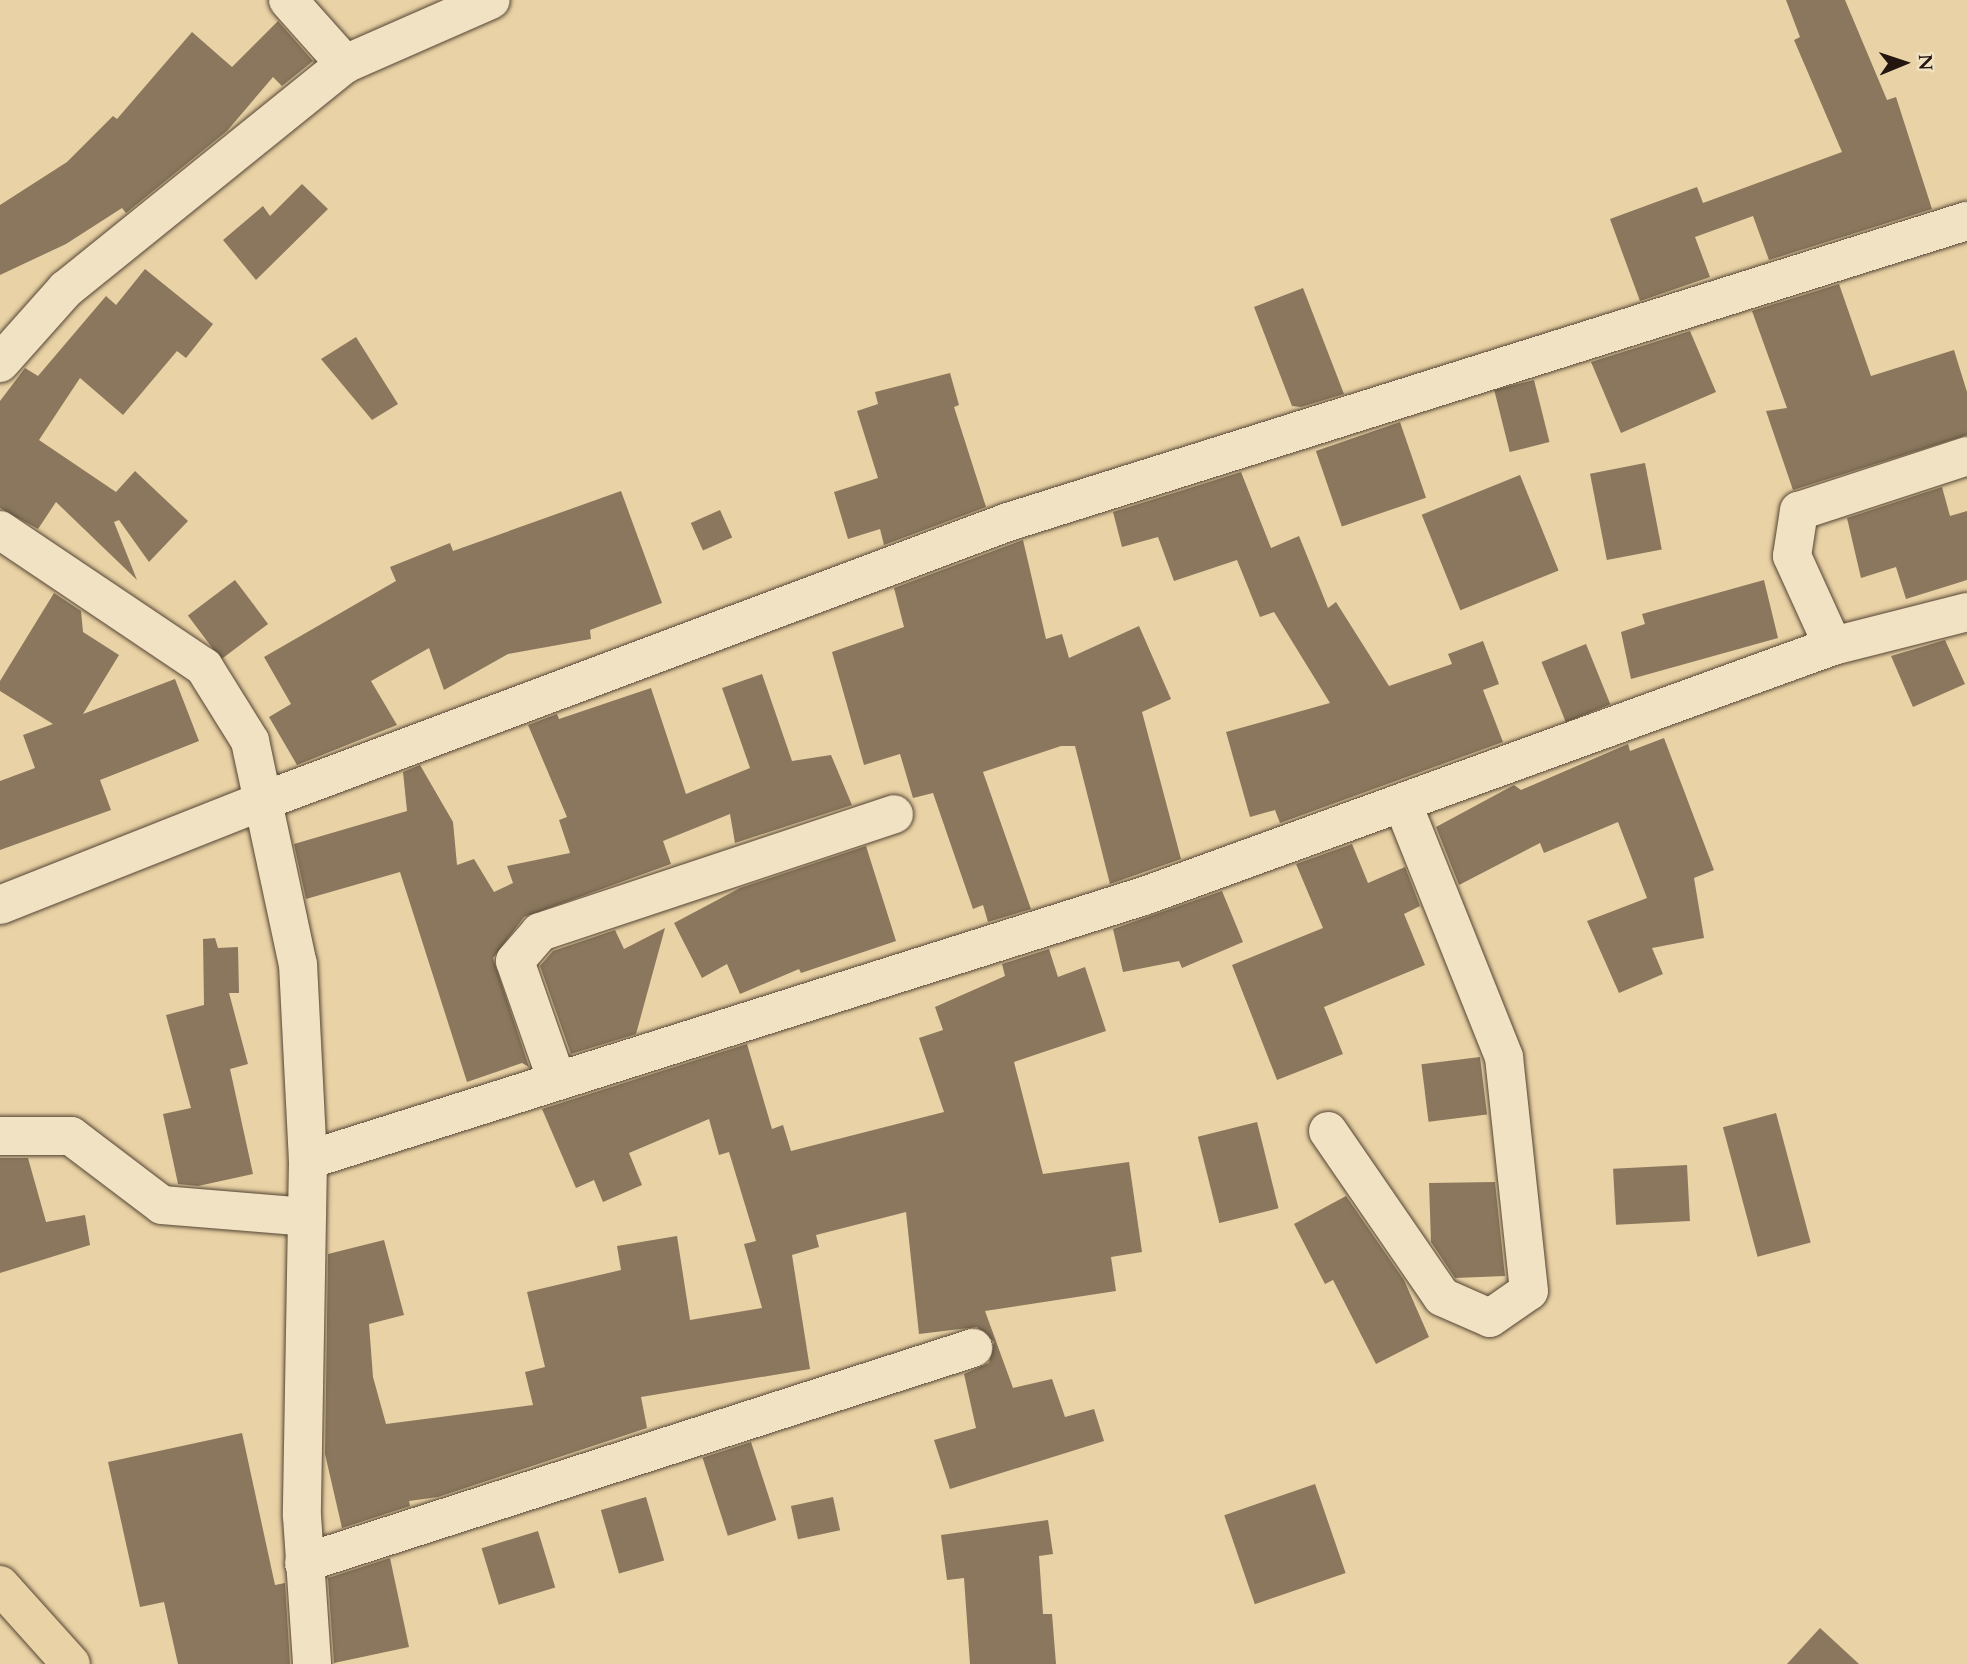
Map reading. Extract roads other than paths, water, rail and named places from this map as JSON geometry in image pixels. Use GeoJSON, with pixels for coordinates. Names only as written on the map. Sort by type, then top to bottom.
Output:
{"type":"FeatureCollection","features":[{"type":"Feature","properties":{"kind":"main road"},"geometry":{"type":"LineString","coordinates":[[0,1585],[71,1664]]}},
{"type":"Feature","properties":{"kind":"street"},"geometry":{"type":"LineString","coordinates":[[288,0],[345,64]]}},
{"type":"Feature","properties":{"kind":"street"},"geometry":{"type":"LineString","coordinates":[[0,363],[66,289],[345,64],[491,0]]}},
{"type":"Feature","properties":{"kind":"street"},"geometry":{"type":"LineString","coordinates":[[0,905],[263,801],[1008,522],[1967,221]]}},
{"type":"Feature","properties":{"kind":"street"},"geometry":{"type":"LineString","coordinates":[[1833,646],[1792,556],[1799,511],[1967,456]]}},
{"type":"Feature","properties":{"kind":"street"},"geometry":{"type":"LineString","coordinates":[[0,530],[204,667],[250,741],[298,964],[308,1160],[304,1563],[312,1664]]}},
{"type":"Feature","properties":{"kind":"street"},"geometry":{"type":"LineString","coordinates":[[308,1160],[1144,897],[1833,646],[1967,612]]}},
{"type":"Feature","properties":{"kind":"street"},"geometry":{"type":"LineString","coordinates":[[1328,1131],[1442,1297],[1490,1318],[1529,1291],[1504,1057],[1403,804]]}},
{"type":"Feature","properties":{"kind":"street"},"geometry":{"type":"LineString","coordinates":[[557,1081],[515,961],[540,932],[894,814]]}},
{"type":"Feature","properties":{"kind":"street"},"geometry":{"type":"LineString","coordinates":[[0,1136],[71,1136],[162,1205],[307,1217]]}},
{"type":"Feature","properties":{"kind":"street"},"geometry":{"type":"LineString","coordinates":[[304,1563],[973,1348]]}}]}
